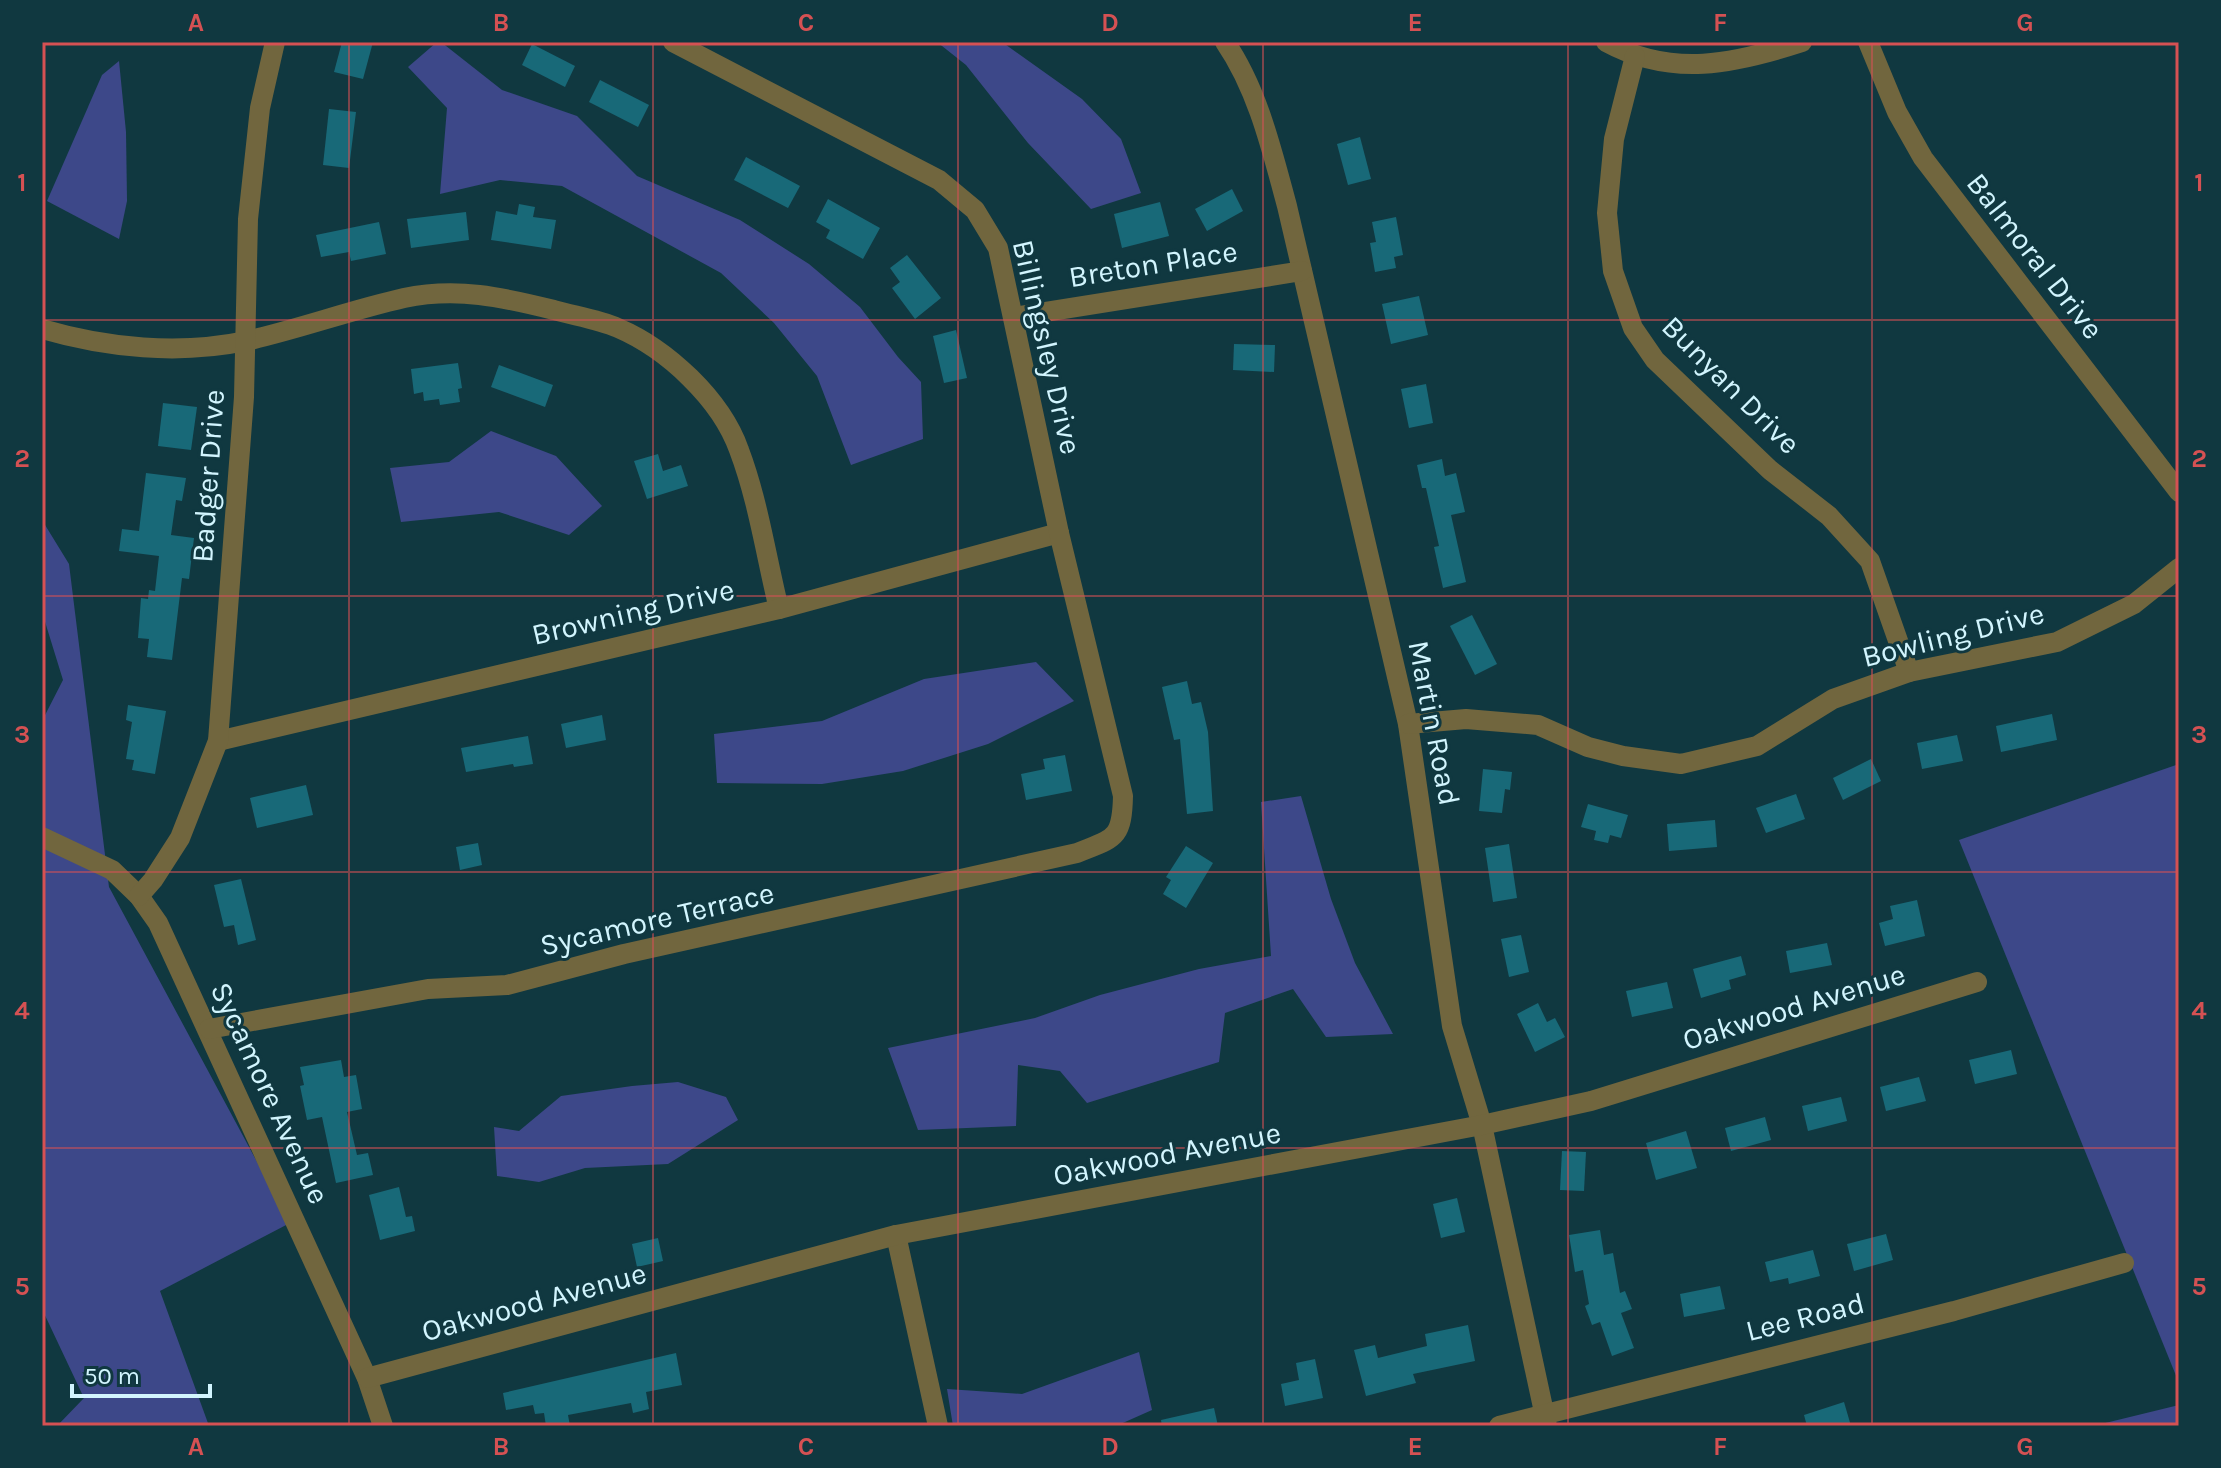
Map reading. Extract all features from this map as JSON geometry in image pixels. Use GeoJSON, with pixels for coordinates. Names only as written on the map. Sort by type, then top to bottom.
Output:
{"type":"FeatureCollection","features":[{"type":"Feature","properties":{"kind":"street","name":"Badger Drive"},"geometry":{"type":"LineString","coordinates":[[139,896],[180,838],[218,741],[244,397],[248,219],[260,108],[275,42]]}},
{"type":"Feature","properties":{"kind":"street","name":"Billingsley Drive"},"geometry":{"type":"LineString","coordinates":[[673,42],[939,180],[975,210],[998,248],[1059,533],[1123,796],[1120,826],[1113,838]]}},
{"type":"Feature","properties":{"kind":"street","name":"Martin Road"},"geometry":{"type":"LineString","coordinates":[[1225,42],[1235,56],[1265,127],[1302,271],[1408,724],[1452,1026],[1482,1125],[1546,1421]]}},
{"type":"Feature","properties":{"kind":"street"},"geometry":{"type":"LineString","coordinates":[[1606,42],[1635,56],[1663,64],[1711,64],[1765,54],[1802,42]]}},
{"type":"Feature","properties":{"kind":"street","name":"Balmoral Drive"},"geometry":{"type":"LineString","coordinates":[[1868,42],[1897,112],[1923,158],[2179,492]]}},
{"type":"Feature","properties":{"kind":"street","name":"Bunyan Drive"},"geometry":{"type":"LineString","coordinates":[[1635,56],[1614,139],[1607,213],[1613,271],[1633,328],[1655,360],[1770,470],[1829,516],[1870,561],[1909,672]]}},
{"type":"Feature","properties":{"kind":"street","name":"Breton Place"},"geometry":{"type":"LineString","coordinates":[[1014,317],[1302,271]]}},
{"type":"Feature","properties":{"kind":"street"},"geometry":{"type":"LineString","coordinates":[[42,329],[114,345],[202,347],[244,341],[403,299],[464,292],[548,309],[615,327],[639,338],[677,366],[699,387],[726,423],[739,448],[779,609]]}},
{"type":"Feature","properties":{"kind":"street","name":"Browning Drive"},"geometry":{"type":"LineString","coordinates":[[218,741],[779,609],[1059,533]]}},
{"type":"Feature","properties":{"kind":"street","name":"Bowling Drive"},"geometry":{"type":"LineString","coordinates":[[1408,724],[1466,719],[1538,725],[1588,747],[1681,764],[1757,746],[1833,699],[1909,672],[2057,642],[2134,604],[2179,568]]}},
{"type":"Feature","properties":{"kind":"street","name":"Sycamore Avenue"},"geometry":{"type":"LineString","coordinates":[[42,837],[112,870],[139,896],[158,923],[367,1378],[383,1426]]}},
{"type":"Feature","properties":{"kind":"street","name":"Sycamore Terrace"},"geometry":{"type":"LineString","coordinates":[[209,1029],[428,989],[507,985],[624,954],[1077,853],[1113,838]]}},
{"type":"Feature","properties":{"kind":"street","name":"Oakwood Avenue"},"geometry":{"type":"LineString","coordinates":[[367,1378],[896,1235],[1482,1125],[1591,1101],[1977,982]]}},
{"type":"Feature","properties":{"kind":"street"},"geometry":{"type":"LineString","coordinates":[[896,1235],[938,1426]]}},
{"type":"Feature","properties":{"kind":"street","name":"Lee Road"},"geometry":{"type":"LineString","coordinates":[[1499,1426],[1546,1421],[2124,1263]]}},
{"type":"Feature","properties":{"kind":"shaded area"},"geometry":{"type":"Polygon","coordinates":[[[437,42],[502,90],[577,116],[637,176],[740,220],[809,264],[860,307],[921,382],[923,439],[851,465],[817,376],[774,323],[721,273],[562,186],[500,180],[440,194],[447,108],[408,67],[437,42]]]}},
{"type":"Feature","properties":{"kind":"shaded area"},"geometry":{"type":"Polygon","coordinates":[[[937,42],[1002,42],[1082,99],[1121,139],[1141,193],[1091,209],[1028,143],[966,65],[937,42]]]}},
{"type":"Feature","properties":{"kind":"shaded area"},"geometry":{"type":"Polygon","coordinates":[[[119,61],[126,132],[127,201],[119,239],[47,201],[102,75],[119,61]]]}},
{"type":"Feature","properties":{"kind":"shaded area"},"geometry":{"type":"Polygon","coordinates":[[[491,431],[556,456],[602,506],[569,535],[499,512],[401,522],[390,468],[449,462],[491,431]]]}},
{"type":"Feature","properties":{"kind":"shaded area"},"geometry":{"type":"Polygon","coordinates":[[[42,520],[69,564],[109,887],[290,1223],[160,1291],[209,1426],[57,1426],[84,1398],[42,1309],[42,721],[63,680],[42,612],[42,520]]]}},
{"type":"Feature","properties":{"kind":"shaded area"},"geometry":{"type":"Polygon","coordinates":[[[1036,662],[1074,701],[988,744],[903,771],[822,784],[717,783],[714,734],[822,721],[924,679],[1036,662]]]}},
{"type":"Feature","properties":{"kind":"shaded area"},"geometry":{"type":"Polygon","coordinates":[[[2179,764],[2179,1383],[1959,840],[2179,764]]]}},
{"type":"Feature","properties":{"kind":"shaded area"},"geometry":{"type":"Polygon","coordinates":[[[1301,796],[1331,899],[1355,963],[1393,1034],[1326,1037],[1293,989],[1225,1013],[1219,1062],[1087,1103],[1060,1071],[1018,1065],[1016,1126],[918,1130],[888,1048],[1035,1018],[1100,995],[1199,969],[1271,956],[1261,802],[1301,796]]]}},
{"type":"Feature","properties":{"kind":"shaded area"},"geometry":{"type":"Polygon","coordinates":[[[678,1082],[726,1097],[738,1120],[668,1164],[585,1168],[539,1182],[497,1176],[494,1127],[519,1131],[561,1096],[678,1082]]]}},
{"type":"Feature","properties":{"kind":"shaded area"},"geometry":{"type":"Polygon","coordinates":[[[1139,1352],[1152,1410],[1116,1426],[953,1426],[947,1389],[1022,1394],[1139,1352]]]}},
{"type":"Feature","properties":{"kind":"shaded area"},"geometry":{"type":"Polygon","coordinates":[[[2179,1405],[2179,1426],[2093,1426],[2179,1405]]]}},
{"type":"Feature","properties":{"kind":"building"},"geometry":{"type":"Polygon","coordinates":[[[342,42],[373,42],[363,79],[334,72],[342,42]]]}},
{"type":"Feature","properties":{"kind":"building"},"geometry":{"type":"Polygon","coordinates":[[[532,44],[575,66],[565,87],[522,65],[532,44]]]}},
{"type":"Feature","properties":{"kind":"building"},"geometry":{"type":"Polygon","coordinates":[[[600,80],[649,105],[638,127],[589,102],[600,80]]]}},
{"type":"Feature","properties":{"kind":"building"},"geometry":{"type":"Polygon","coordinates":[[[329,109],[356,112],[349,168],[323,165],[329,109]]]}},
{"type":"Feature","properties":{"kind":"building"},"geometry":{"type":"Polygon","coordinates":[[[1360,137],[1371,179],[1348,185],[1337,144],[1360,137]]]}},
{"type":"Feature","properties":{"kind":"building"},"geometry":{"type":"Polygon","coordinates":[[[746,157],[800,186],[788,208],[734,180],[746,157]]]}},
{"type":"Feature","properties":{"kind":"building"},"geometry":{"type":"Polygon","coordinates":[[[1232,189],[1243,211],[1207,231],[1195,209],[1232,189]]]}},
{"type":"Feature","properties":{"kind":"building"},"geometry":{"type":"Polygon","coordinates":[[[828,199],[880,228],[863,259],[826,238],[830,230],[816,222],[828,199]]]}},
{"type":"Feature","properties":{"kind":"building"},"geometry":{"type":"Polygon","coordinates":[[[1160,202],[1169,236],[1122,248],[1114,214],[1160,202]]]}},
{"type":"Feature","properties":{"kind":"building"},"geometry":{"type":"Polygon","coordinates":[[[519,204],[535,207],[533,217],[556,220],[551,249],[491,240],[496,211],[517,215],[519,204]]]}},
{"type":"Feature","properties":{"kind":"building"},"geometry":{"type":"Polygon","coordinates":[[[466,212],[469,240],[411,248],[407,219],[466,212]]]}},
{"type":"Feature","properties":{"kind":"building"},"geometry":{"type":"Polygon","coordinates":[[[1396,217],[1403,255],[1394,257],[1396,268],[1375,272],[1370,243],[1376,242],[1372,222],[1396,217]]]}},
{"type":"Feature","properties":{"kind":"building"},"geometry":{"type":"Polygon","coordinates":[[[379,222],[386,254],[351,261],[349,252],[321,257],[316,235],[379,222]]]}},
{"type":"Feature","properties":{"kind":"building"},"geometry":{"type":"Polygon","coordinates":[[[907,255],[941,298],[915,319],[892,288],[900,282],[890,268],[907,255]]]}},
{"type":"Feature","properties":{"kind":"building"},"geometry":{"type":"Polygon","coordinates":[[[1419,296],[1428,335],[1391,344],[1382,304],[1419,296]]]}},
{"type":"Feature","properties":{"kind":"building"},"geometry":{"type":"Polygon","coordinates":[[[956,330],[967,378],[944,383],[933,336],[956,330]]]}},
{"type":"Feature","properties":{"kind":"building"},"geometry":{"type":"Polygon","coordinates":[[[1234,344],[1275,345],[1274,372],[1233,370],[1234,344]]]}},
{"type":"Feature","properties":{"kind":"building"},"geometry":{"type":"Polygon","coordinates":[[[458,363],[462,388],[458,389],[460,402],[440,405],[439,399],[424,401],[423,392],[414,394],[411,369],[458,363]]]}},
{"type":"Feature","properties":{"kind":"building"},"geometry":{"type":"Polygon","coordinates":[[[499,365],[553,385],[545,407],[491,387],[499,365]]]}},
{"type":"Feature","properties":{"kind":"building"},"geometry":{"type":"Polygon","coordinates":[[[1426,384],[1433,423],[1409,428],[1401,389],[1426,384]]]}},
{"type":"Feature","properties":{"kind":"building"},"geometry":{"type":"Polygon","coordinates":[[[163,403],[197,407],[191,450],[158,446],[163,403]]]}},
{"type":"Feature","properties":{"kind":"building"},"geometry":{"type":"Polygon","coordinates":[[[658,454],[663,471],[681,465],[688,486],[647,499],[634,461],[658,454]]]}},
{"type":"Feature","properties":{"kind":"building"},"geometry":{"type":"Polygon","coordinates":[[[1442,459],[1445,476],[1456,473],[1465,512],[1451,515],[1466,582],[1443,588],[1434,547],[1439,546],[1426,488],[1422,488],[1417,465],[1442,459]]]}},
{"type":"Feature","properties":{"kind":"building"},"geometry":{"type":"Polygon","coordinates":[[[146,473],[186,478],[182,501],[176,500],[171,535],[194,538],[189,579],[182,578],[172,660],[147,657],[149,639],[138,638],[141,598],[148,599],[149,590],[155,591],[159,556],[119,551],[122,529],[139,531],[146,473]]]}},
{"type":"Feature","properties":{"kind":"building"},"geometry":{"type":"Polygon","coordinates":[[[1472,615],[1497,664],[1475,675],[1450,626],[1472,615]]]}},
{"type":"Feature","properties":{"kind":"building"},"geometry":{"type":"Polygon","coordinates":[[[1187,681],[1192,704],[1201,702],[1208,732],[1213,811],[1187,814],[1180,739],[1174,740],[1162,687],[1187,681]]]}},
{"type":"Feature","properties":{"kind":"building"},"geometry":{"type":"Polygon","coordinates":[[[128,705],[166,711],[155,774],[132,770],[134,760],[126,759],[132,722],[126,720],[128,705]]]}},
{"type":"Feature","properties":{"kind":"building"},"geometry":{"type":"Polygon","coordinates":[[[2052,714],[2057,740],[2001,752],[1996,726],[2052,714]]]}},
{"type":"Feature","properties":{"kind":"building"},"geometry":{"type":"Polygon","coordinates":[[[602,715],[606,740],[566,748],[561,724],[602,715]]]}},
{"type":"Feature","properties":{"kind":"building"},"geometry":{"type":"Polygon","coordinates":[[[1957,735],[1963,761],[1922,769],[1917,743],[1957,735]]]}},
{"type":"Feature","properties":{"kind":"building"},"geometry":{"type":"Polygon","coordinates":[[[528,736],[533,764],[466,772],[461,748],[528,736]]]}},
{"type":"Feature","properties":{"kind":"building"},"geometry":{"type":"Polygon","coordinates":[[[1065,755],[1072,791],[1026,800],[1021,774],[1045,769],[1043,759],[1065,755]]]}},
{"type":"Feature","properties":{"kind":"building"},"geometry":{"type":"Polygon","coordinates":[[[1871,759],[1881,781],[1843,800],[1833,778],[1871,759]]]}},
{"type":"Feature","properties":{"kind":"building"},"geometry":{"type":"Polygon","coordinates":[[[1483,769],[1512,772],[1510,790],[1505,789],[1502,813],[1479,811],[1483,769]]]}},
{"type":"Feature","properties":{"kind":"building"},"geometry":{"type":"Polygon","coordinates":[[[306,785],[313,815],[257,828],[250,798],[306,785]]]}},
{"type":"Feature","properties":{"kind":"building"},"geometry":{"type":"Polygon","coordinates":[[[1796,794],[1805,819],[1766,833],[1756,808],[1796,794]]]}},
{"type":"Feature","properties":{"kind":"building"},"geometry":{"type":"Polygon","coordinates":[[[1588,804],[1628,815],[1621,838],[1610,835],[1608,843],[1594,840],[1596,831],[1581,827],[1588,804]]]}},
{"type":"Feature","properties":{"kind":"building"},"geometry":{"type":"Polygon","coordinates":[[[1715,820],[1717,847],[1669,851],[1667,824],[1715,820]]]}},
{"type":"Feature","properties":{"kind":"building"},"geometry":{"type":"Polygon","coordinates":[[[478,843],[482,865],[460,870],[456,847],[478,843]]]}},
{"type":"Feature","properties":{"kind":"building"},"geometry":{"type":"Polygon","coordinates":[[[1509,844],[1517,898],[1493,902],[1485,848],[1509,844]]]}},
{"type":"Feature","properties":{"kind":"building"},"geometry":{"type":"Polygon","coordinates":[[[1186,846],[1213,863],[1186,908],[1163,894],[1171,880],[1166,877],[1186,846]]]}},
{"type":"Feature","properties":{"kind":"building"},"geometry":{"type":"Polygon","coordinates":[[[241,879],[256,940],[238,945],[234,925],[224,927],[214,885],[241,879]]]}},
{"type":"Feature","properties":{"kind":"building"},"geometry":{"type":"Polygon","coordinates":[[[1917,900],[1925,936],[1885,946],[1879,923],[1893,919],[1890,906],[1917,900]]]}},
{"type":"Feature","properties":{"kind":"building"},"geometry":{"type":"Polygon","coordinates":[[[1521,935],[1529,972],[1509,977],[1501,939],[1521,935]]]}},
{"type":"Feature","properties":{"kind":"building"},"geometry":{"type":"Polygon","coordinates":[[[1827,943],[1832,965],[1790,973],[1786,951],[1827,943]]]}},
{"type":"Feature","properties":{"kind":"building"},"geometry":{"type":"Polygon","coordinates":[[[1741,956],[1746,975],[1729,980],[1731,989],[1701,998],[1693,969],[1741,956]]]}},
{"type":"Feature","properties":{"kind":"building"},"geometry":{"type":"Polygon","coordinates":[[[1667,982],[1673,1008],[1632,1017],[1626,991],[1667,982]]]}},
{"type":"Feature","properties":{"kind":"building"},"geometry":{"type":"Polygon","coordinates":[[[1538,1003],[1547,1022],[1555,1018],[1565,1037],[1535,1052],[1517,1014],[1538,1003]]]}},
{"type":"Feature","properties":{"kind":"building"},"geometry":{"type":"Polygon","coordinates":[[[2011,1050],[2017,1074],[1975,1084],[1969,1060],[2011,1050]]]}},
{"type":"Feature","properties":{"kind":"building"},"geometry":{"type":"Polygon","coordinates":[[[341,1060],[344,1077],[356,1075],[362,1109],[347,1112],[357,1155],[368,1153],[373,1175],[336,1183],[322,1117],[307,1120],[300,1086],[304,1085],[300,1067],[341,1060]]]}},
{"type":"Feature","properties":{"kind":"building"},"geometry":{"type":"Polygon","coordinates":[[[1919,1077],[1926,1101],[1886,1111],[1880,1087],[1919,1077]]]}},
{"type":"Feature","properties":{"kind":"building"},"geometry":{"type":"Polygon","coordinates":[[[1841,1097],[1847,1121],[1808,1131],[1802,1106],[1841,1097]]]}},
{"type":"Feature","properties":{"kind":"building"},"geometry":{"type":"Polygon","coordinates":[[[1765,1117],[1771,1140],[1731,1151],[1725,1128],[1765,1117]]]}},
{"type":"Feature","properties":{"kind":"building"},"geometry":{"type":"Polygon","coordinates":[[[1686,1131],[1697,1168],[1656,1180],[1646,1143],[1686,1131]]]}},
{"type":"Feature","properties":{"kind":"building"},"geometry":{"type":"Polygon","coordinates":[[[1562,1151],[1586,1152],[1584,1191],[1560,1190],[1562,1151]]]}},
{"type":"Feature","properties":{"kind":"building"},"geometry":{"type":"Polygon","coordinates":[[[399,1187],[406,1217],[412,1216],[415,1231],[380,1240],[369,1195],[399,1187]]]}},
{"type":"Feature","properties":{"kind":"building"},"geometry":{"type":"Polygon","coordinates":[[[1457,1198],[1465,1232],[1441,1238],[1433,1204],[1457,1198]]]}},
{"type":"Feature","properties":{"kind":"building"},"geometry":{"type":"Polygon","coordinates":[[[1600,1230],[1604,1255],[1613,1253],[1620,1293],[1625,1291],[1632,1309],[1621,1313],[1634,1348],[1612,1356],[1600,1322],[1592,1325],[1585,1306],[1589,1304],[1583,1270],[1575,1272],[1569,1235],[1600,1230]]]}},
{"type":"Feature","properties":{"kind":"building"},"geometry":{"type":"Polygon","coordinates":[[[1886,1234],[1893,1260],[1854,1271],[1847,1244],[1886,1234]]]}},
{"type":"Feature","properties":{"kind":"building"},"geometry":{"type":"Polygon","coordinates":[[[658,1238],[663,1261],[637,1267],[632,1244],[658,1238]]]}},
{"type":"Feature","properties":{"kind":"building"},"geometry":{"type":"Polygon","coordinates":[[[1813,1250],[1820,1276],[1789,1284],[1788,1278],[1770,1282],[1765,1262],[1813,1250]]]}},
{"type":"Feature","properties":{"kind":"building"},"geometry":{"type":"Polygon","coordinates":[[[1720,1286],[1725,1309],[1684,1317],[1680,1294],[1720,1286]]]}},
{"type":"Feature","properties":{"kind":"building"},"geometry":{"type":"Polygon","coordinates":[[[1468,1325],[1475,1361],[1413,1374],[1416,1383],[1366,1396],[1354,1350],[1375,1345],[1378,1358],[1427,1346],[1425,1334],[1468,1325]]]}},
{"type":"Feature","properties":{"kind":"building"},"geometry":{"type":"Polygon","coordinates":[[[676,1353],[682,1385],[646,1392],[649,1409],[633,1413],[631,1403],[568,1415],[570,1426],[546,1426],[544,1413],[535,1414],[533,1405],[506,1410],[503,1393],[676,1353]]]}},
{"type":"Feature","properties":{"kind":"building"},"geometry":{"type":"Polygon","coordinates":[[[1315,1359],[1323,1398],[1285,1406],[1281,1384],[1299,1380],[1296,1363],[1315,1359]]]}},
{"type":"Feature","properties":{"kind":"building"},"geometry":{"type":"Polygon","coordinates":[[[1844,1402],[1851,1426],[1807,1426],[1804,1415],[1844,1402]]]}},
{"type":"Feature","properties":{"kind":"building"},"geometry":{"type":"Polygon","coordinates":[[[1214,1408],[1218,1426],[1162,1426],[1161,1420],[1214,1408]]]}}]}
